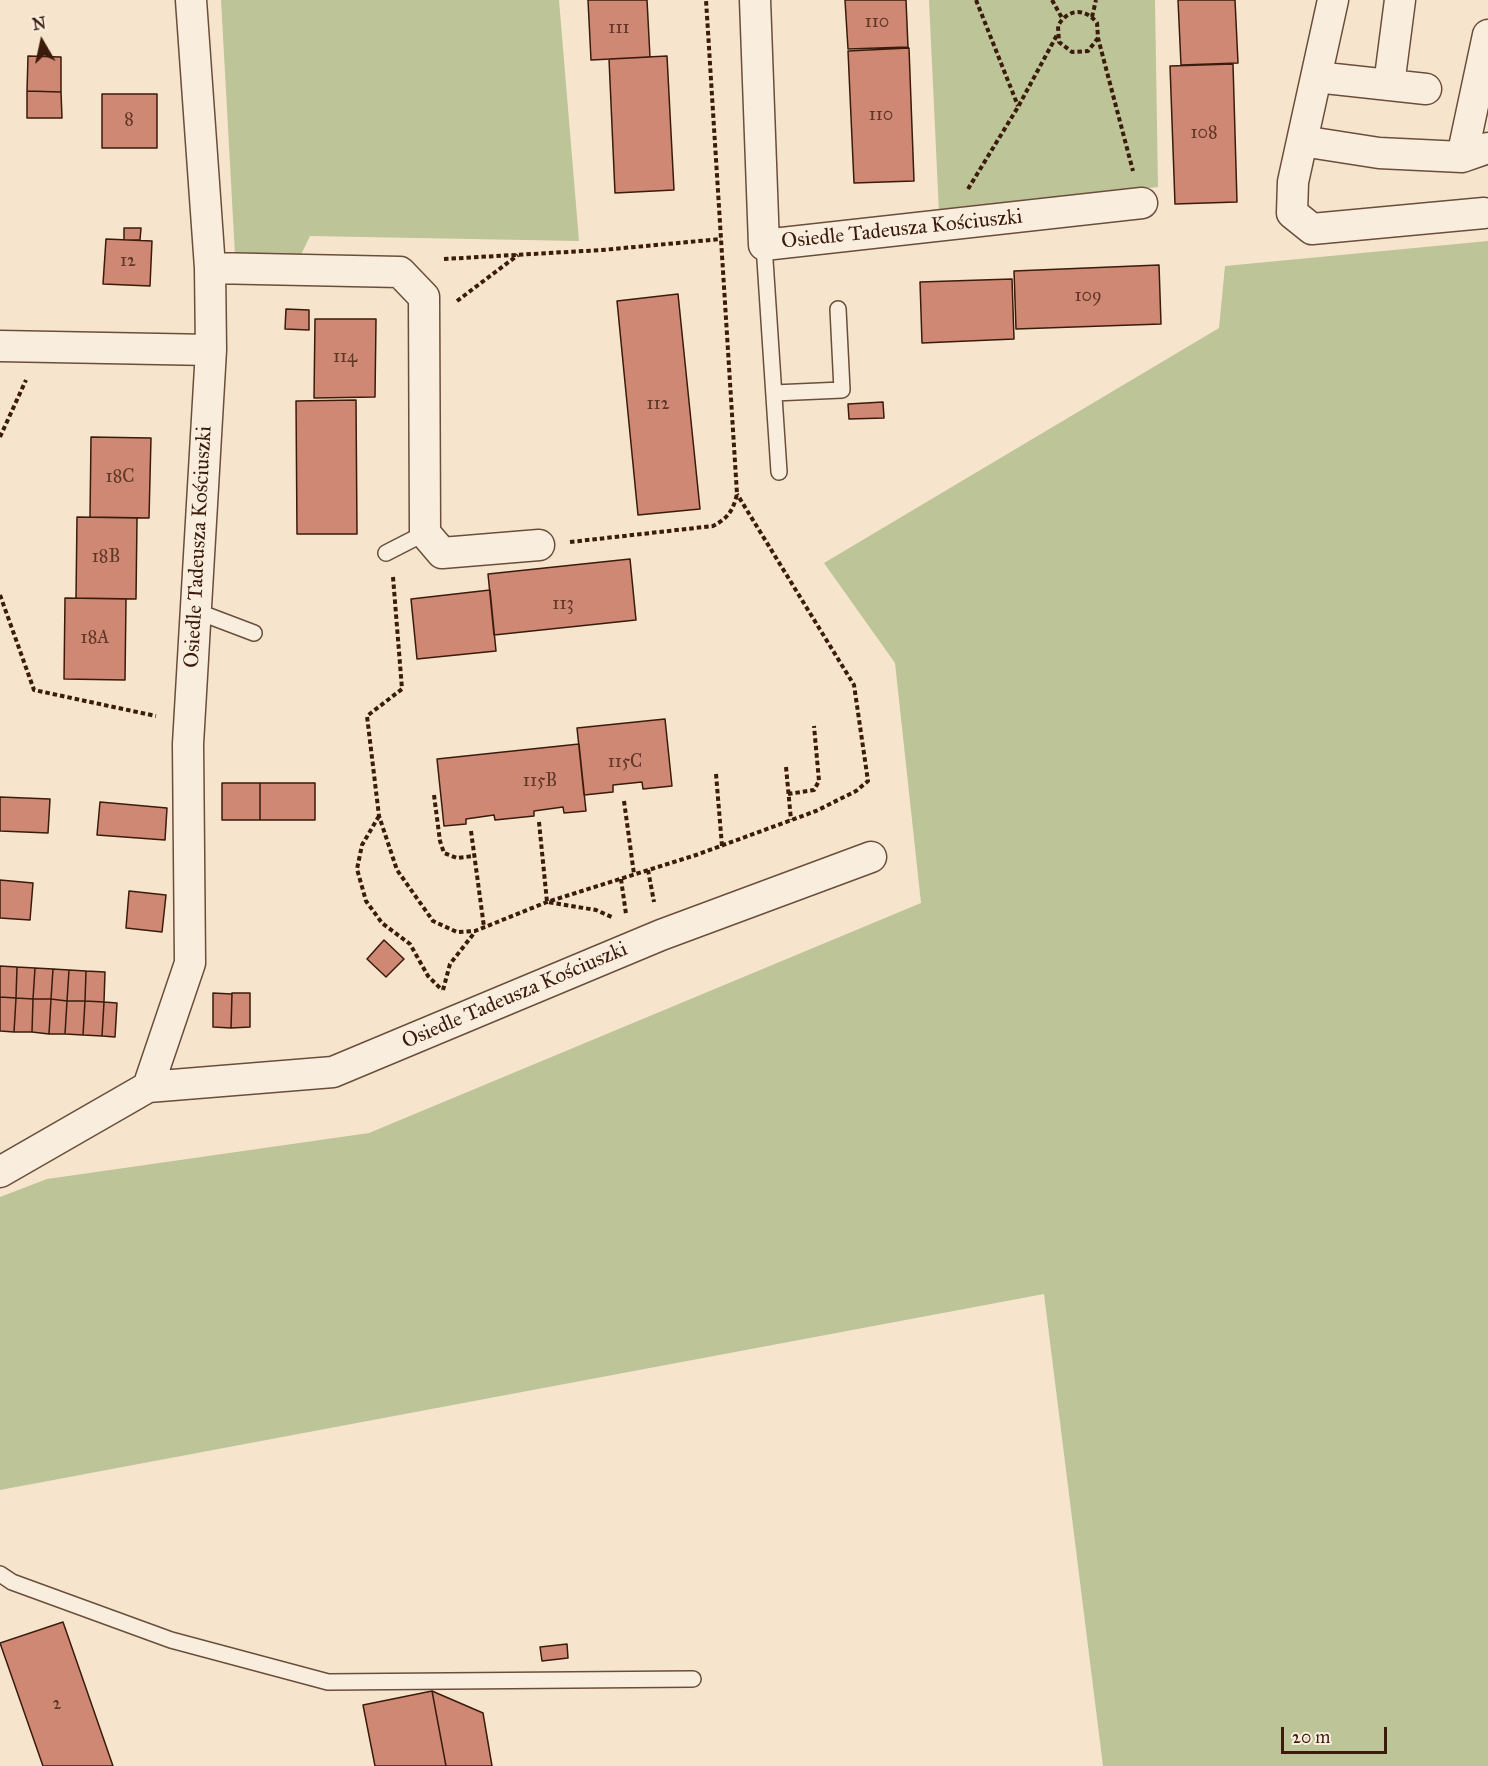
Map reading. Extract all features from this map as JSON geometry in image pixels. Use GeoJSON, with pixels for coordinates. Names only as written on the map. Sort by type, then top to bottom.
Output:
{"type":"FeatureCollection","features":[{"type":"Feature","properties":{"kind":"street","name":"Osiedle Tadeusza Kościuszki"},"geometry":{"type":"LineString","coordinates":[[148,1087],[190,963],[188,744],[211,350],[210,268],[191,0]]}},
{"type":"Feature","properties":{"kind":"street","name":"Osiedle Tadeusza Kościuszki"},"geometry":{"type":"LineString","coordinates":[[755,0],[764,245],[1142,203]]}},
{"type":"Feature","properties":{"kind":"street"},"geometry":{"type":"LineString","coordinates":[[1333,0],[1293,182],[1292,213],[1312,229],[1484,213]]}},
{"type":"Feature","properties":{"kind":"street"},"geometry":{"type":"LineString","coordinates":[[1389,86],[1400,0]]}},
{"type":"Feature","properties":{"kind":"street"},"geometry":{"type":"LineString","coordinates":[[1302,141],[1379,153],[1475,153],[1488,35]]}},
{"type":"Feature","properties":{"kind":"street"},"geometry":{"type":"LineString","coordinates":[[1316,77],[1426,89]]}},
{"type":"Feature","properties":{"kind":"street"},"geometry":{"type":"LineString","coordinates":[[210,268],[400,272],[424,297],[425,533],[442,553],[539,545]]}},
{"type":"Feature","properties":{"kind":"street"},"geometry":{"type":"LineString","coordinates":[[0,346],[211,350]]}},
{"type":"Feature","properties":{"kind":"street","name":"Osiedle Tadeusza Kościuszki"},"geometry":{"type":"LineString","coordinates":[[0,1172],[148,1087],[333,1072],[441,1027],[632,936],[871,857]]}},
{"type":"Feature","properties":{"kind":"lane"},"geometry":{"type":"LineString","coordinates":[[764,245],[779,472]]}},
{"type":"Feature","properties":{"kind":"lane"},"geometry":{"type":"LineString","coordinates":[[774,393],[842,390],[838,309]]}},
{"type":"Feature","properties":{"kind":"lane"},"geometry":{"type":"LineString","coordinates":[[388,551],[425,533]]}},
{"type":"Feature","properties":{"kind":"lane"},"geometry":{"type":"LineString","coordinates":[[196,611],[254,633]]}},
{"type":"Feature","properties":{"kind":"lane"},"geometry":{"type":"LineString","coordinates":[[0,1574],[12,1582],[171,1640],[328,1682],[693,1679]]}},
{"type":"Feature","properties":{"kind":"path"},"geometry":{"type":"LineString","coordinates":[[539,545],[713,526],[727,519],[734,507],[737,495],[706,0]]}},
{"type":"Feature","properties":{"kind":"path"},"geometry":{"type":"LineString","coordinates":[[976,0],[1018,107]]}},
{"type":"Feature","properties":{"kind":"path"},"geometry":{"type":"LineString","coordinates":[[945,225],[1018,107],[1057,35],[1062,18],[1052,0]]}},
{"type":"Feature","properties":{"kind":"path"},"geometry":{"type":"LineString","coordinates":[[1092,17],[1096,0]]}},
{"type":"Feature","properties":{"kind":"path"},"geometry":{"type":"LineString","coordinates":[[1062,18],[1078,11],[1092,17],[1097,23],[1098,38],[1142,203]]}},
{"type":"Feature","properties":{"kind":"path"},"geometry":{"type":"LineString","coordinates":[[1057,35],[1064,49],[1080,53],[1094,46],[1098,38]]}},
{"type":"Feature","properties":{"kind":"path"},"geometry":{"type":"LineString","coordinates":[[444,259],[721,239]]}},
{"type":"Feature","properties":{"kind":"path"},"geometry":{"type":"LineString","coordinates":[[424,326],[518,254]]}},
{"type":"Feature","properties":{"kind":"path"},"geometry":{"type":"LineString","coordinates":[[0,437],[28,374]]}},
{"type":"Feature","properties":{"kind":"path"},"geometry":{"type":"LineString","coordinates":[[388,551],[402,689],[367,716],[379,816],[397,870],[433,921],[457,932],[475,931],[548,902],[722,846],[791,820],[856,791],[868,781],[854,685],[737,495]]}},
{"type":"Feature","properties":{"kind":"path"},"geometry":{"type":"LineString","coordinates":[[0,595],[34,690],[155,717],[162,710]]}},
{"type":"Feature","properties":{"kind":"path"},"geometry":{"type":"LineString","coordinates":[[788,795],[814,790],[819,781],[814,726]]}},
{"type":"Feature","properties":{"kind":"path"},"geometry":{"type":"LineString","coordinates":[[786,767],[791,820]]}},
{"type":"Feature","properties":{"kind":"path"},"geometry":{"type":"LineString","coordinates":[[716,774],[722,846]]}},
{"type":"Feature","properties":{"kind":"path"},"geometry":{"type":"LineString","coordinates":[[434,795],[444,853],[457,858],[474,856]]}},
{"type":"Feature","properties":{"kind":"path"},"geometry":{"type":"LineString","coordinates":[[624,801],[634,874]]}},
{"type":"Feature","properties":{"kind":"path"},"geometry":{"type":"LineString","coordinates":[[379,816],[362,845],[357,869],[366,901],[382,923],[410,944],[428,976],[443,990]]}},
{"type":"Feature","properties":{"kind":"path"},"geometry":{"type":"LineString","coordinates":[[538,822],[548,902]]}},
{"type":"Feature","properties":{"kind":"path"},"geometry":{"type":"LineString","coordinates":[[471,831],[484,927]]}},
{"type":"Feature","properties":{"kind":"path"},"geometry":{"type":"LineString","coordinates":[[621,879],[632,936]]}},
{"type":"Feature","properties":{"kind":"path"},"geometry":{"type":"LineString","coordinates":[[548,902],[596,910],[632,936]]}},
{"type":"Feature","properties":{"kind":"path"},"geometry":{"type":"LineString","coordinates":[[441,1027],[443,990],[450,964],[475,931]]}},
{"type":"Feature","properties":{"kind":"green space"},"geometry":{"type":"Polygon","coordinates":[[[221,0],[559,0],[579,241],[310,236],[298,261],[235,255],[221,0]]]}},
{"type":"Feature","properties":{"kind":"green space"},"geometry":{"type":"Polygon","coordinates":[[[929,0],[1155,0],[1158,187],[939,213],[929,0]]]}},
{"type":"Feature","properties":{"kind":"green space"},"geometry":{"type":"Polygon","coordinates":[[[1488,241],[1488,1766],[1103,1766],[1044,1294],[0,1490],[0,1197],[47,1179],[369,1133],[921,903],[895,663],[824,563],[1219,328],[1225,266],[1488,241]]]}},
{"type":"Feature","properties":{"kind":"building"},"geometry":{"type":"Polygon","coordinates":[[[588,0],[647,0],[650,57],[591,60],[588,0]]]}},
{"type":"Feature","properties":{"kind":"building"},"geometry":{"type":"Polygon","coordinates":[[[845,0],[906,0],[908,47],[848,49],[845,0]]]}},
{"type":"Feature","properties":{"kind":"building"},"geometry":{"type":"Polygon","coordinates":[[[1178,0],[1235,0],[1238,63],[1181,65],[1178,0]]]}},
{"type":"Feature","properties":{"kind":"building"},"geometry":{"type":"Polygon","coordinates":[[[909,48],[914,181],[854,183],[848,51],[909,48]]]}},
{"type":"Feature","properties":{"kind":"building"},"geometry":{"type":"Polygon","coordinates":[[[28,56],[61,57],[61,92],[27,91],[28,56]]]}},
{"type":"Feature","properties":{"kind":"building"},"geometry":{"type":"Polygon","coordinates":[[[667,56],[674,190],[615,193],[609,59],[667,56]]]}},
{"type":"Feature","properties":{"kind":"building"},"geometry":{"type":"Polygon","coordinates":[[[1233,64],[1237,202],[1175,204],[1170,66],[1233,64]]]}},
{"type":"Feature","properties":{"kind":"building"},"geometry":{"type":"Polygon","coordinates":[[[27,91],[61,92],[62,118],[27,118],[27,91]]]}},
{"type":"Feature","properties":{"kind":"building"},"geometry":{"type":"Polygon","coordinates":[[[102,94],[157,94],[157,148],[102,148],[102,94]]]}},
{"type":"Feature","properties":{"kind":"building"},"geometry":{"type":"Polygon","coordinates":[[[124,228],[141,228],[140,240],[124,240],[124,228]]]}},
{"type":"Feature","properties":{"kind":"building"},"geometry":{"type":"Polygon","coordinates":[[[106,239],[152,241],[150,286],[103,284],[106,239]]]}},
{"type":"Feature","properties":{"kind":"building"},"geometry":{"type":"Polygon","coordinates":[[[1159,265],[1161,324],[1016,329],[1014,271],[1159,265]]]}},
{"type":"Feature","properties":{"kind":"building"},"geometry":{"type":"Polygon","coordinates":[[[1012,279],[1014,339],[922,343],[920,282],[1012,279]]]}},
{"type":"Feature","properties":{"kind":"building"},"geometry":{"type":"Polygon","coordinates":[[[678,294],[700,509],[638,515],[617,301],[678,294]]]}},
{"type":"Feature","properties":{"kind":"building"},"geometry":{"type":"Polygon","coordinates":[[[286,309],[309,310],[309,330],[285,329],[286,309]]]}},
{"type":"Feature","properties":{"kind":"building"},"geometry":{"type":"Polygon","coordinates":[[[315,319],[376,319],[375,397],[314,398],[315,319]]]}},
{"type":"Feature","properties":{"kind":"building"},"geometry":{"type":"Polygon","coordinates":[[[356,400],[357,534],[297,534],[296,401],[356,400]]]}},
{"type":"Feature","properties":{"kind":"building"},"geometry":{"type":"Polygon","coordinates":[[[883,402],[884,418],[849,419],[848,404],[883,402]]]}},
{"type":"Feature","properties":{"kind":"building"},"geometry":{"type":"Polygon","coordinates":[[[91,437],[151,438],[149,518],[90,517],[91,437]]]}},
{"type":"Feature","properties":{"kind":"building"},"geometry":{"type":"Polygon","coordinates":[[[77,517],[137,518],[136,599],[76,598],[77,517]]]}},
{"type":"Feature","properties":{"kind":"building"},"geometry":{"type":"Polygon","coordinates":[[[630,559],[636,620],[494,635],[488,574],[630,559]]]}},
{"type":"Feature","properties":{"kind":"building"},"geometry":{"type":"Polygon","coordinates":[[[490,590],[496,651],[417,659],[411,599],[490,590]]]}},
{"type":"Feature","properties":{"kind":"building"},"geometry":{"type":"Polygon","coordinates":[[[65,598],[126,599],[125,680],[64,679],[65,598]]]}},
{"type":"Feature","properties":{"kind":"building"},"geometry":{"type":"Polygon","coordinates":[[[665,719],[672,786],[643,789],[642,782],[613,785],[613,792],[584,795],[577,728],[665,719]]]}},
{"type":"Feature","properties":{"kind":"building"},"geometry":{"type":"Polygon","coordinates":[[[579,744],[586,811],[564,813],[563,807],[534,811],[534,816],[495,820],[494,815],[466,819],[466,824],[444,826],[437,759],[579,744]]]}},
{"type":"Feature","properties":{"kind":"building"},"geometry":{"type":"Polygon","coordinates":[[[222,783],[260,783],[260,820],[222,820],[222,783]]]}},
{"type":"Feature","properties":{"kind":"building"},"geometry":{"type":"Polygon","coordinates":[[[260,783],[315,783],[315,820],[260,820],[260,783]]]}},
{"type":"Feature","properties":{"kind":"building"},"geometry":{"type":"Polygon","coordinates":[[[0,797],[50,799],[48,833],[0,831],[0,797]]]}},
{"type":"Feature","properties":{"kind":"building"},"geometry":{"type":"Polygon","coordinates":[[[100,802],[167,808],[165,840],[97,835],[100,802]]]}},
{"type":"Feature","properties":{"kind":"building"},"geometry":{"type":"Polygon","coordinates":[[[0,880],[33,883],[30,920],[0,918],[0,880]]]}},
{"type":"Feature","properties":{"kind":"building"},"geometry":{"type":"Polygon","coordinates":[[[129,891],[166,895],[162,932],[126,928],[129,891]]]}},
{"type":"Feature","properties":{"kind":"building"},"geometry":{"type":"Polygon","coordinates":[[[384,940],[404,959],[386,977],[367,959],[384,940]]]}},
{"type":"Feature","properties":{"kind":"building"},"geometry":{"type":"Polygon","coordinates":[[[0,966],[17,967],[16,998],[0,997],[0,966]]]}},
{"type":"Feature","properties":{"kind":"building"},"geometry":{"type":"Polygon","coordinates":[[[17,967],[35,968],[33,999],[16,998],[17,967]]]}},
{"type":"Feature","properties":{"kind":"building"},"geometry":{"type":"Polygon","coordinates":[[[35,968],[53,969],[51,999],[33,999],[35,968]]]}},
{"type":"Feature","properties":{"kind":"building"},"geometry":{"type":"Polygon","coordinates":[[[53,969],[69,970],[67,1001],[51,999],[53,969]]]}},
{"type":"Feature","properties":{"kind":"building"},"geometry":{"type":"Polygon","coordinates":[[[69,970],[86,971],[85,1001],[67,1001],[69,970]]]}},
{"type":"Feature","properties":{"kind":"building"},"geometry":{"type":"Polygon","coordinates":[[[86,971],[105,972],[104,1002],[85,1001],[86,971]]]}},
{"type":"Feature","properties":{"kind":"building"},"geometry":{"type":"Polygon","coordinates":[[[213,993],[232,994],[231,1028],[213,1027],[213,993]]]}},
{"type":"Feature","properties":{"kind":"building"},"geometry":{"type":"Polygon","coordinates":[[[232,993],[250,993],[250,1027],[231,1028],[232,993]]]}},
{"type":"Feature","properties":{"kind":"building"},"geometry":{"type":"Polygon","coordinates":[[[0,997],[16,998],[14,1032],[0,1031],[0,997]]]}},
{"type":"Feature","properties":{"kind":"building"},"geometry":{"type":"Polygon","coordinates":[[[16,998],[33,999],[32,1032],[14,1032],[16,998]]]}},
{"type":"Feature","properties":{"kind":"building"},"geometry":{"type":"Polygon","coordinates":[[[33,999],[51,999],[49,1034],[32,1032],[33,999]]]}},
{"type":"Feature","properties":{"kind":"building"},"geometry":{"type":"Polygon","coordinates":[[[51,999],[67,1001],[65,1034],[49,1034],[51,999]]]}},
{"type":"Feature","properties":{"kind":"building"},"geometry":{"type":"Polygon","coordinates":[[[67,1001],[85,1001],[83,1035],[65,1034],[67,1001]]]}},
{"type":"Feature","properties":{"kind":"building"},"geometry":{"type":"Polygon","coordinates":[[[85,1001],[104,1002],[102,1036],[83,1035],[85,1001]]]}},
{"type":"Feature","properties":{"kind":"building"},"geometry":{"type":"Polygon","coordinates":[[[104,1002],[117,1003],[115,1037],[102,1036],[104,1002]]]}},
{"type":"Feature","properties":{"kind":"building"},"geometry":{"type":"Polygon","coordinates":[[[63,1622],[113,1766],[43,1766],[0,1643],[63,1622]]]}},
{"type":"Feature","properties":{"kind":"building"},"geometry":{"type":"Polygon","coordinates":[[[567,1644],[568,1658],[542,1661],[540,1647],[567,1644]]]}},
{"type":"Feature","properties":{"kind":"building"},"geometry":{"type":"Polygon","coordinates":[[[432,1691],[446,1766],[375,1766],[363,1705],[432,1691]]]}},
{"type":"Feature","properties":{"kind":"building"},"geometry":{"type":"Polygon","coordinates":[[[432,1691],[483,1713],[492,1766],[446,1766],[432,1691]]]}}]}
